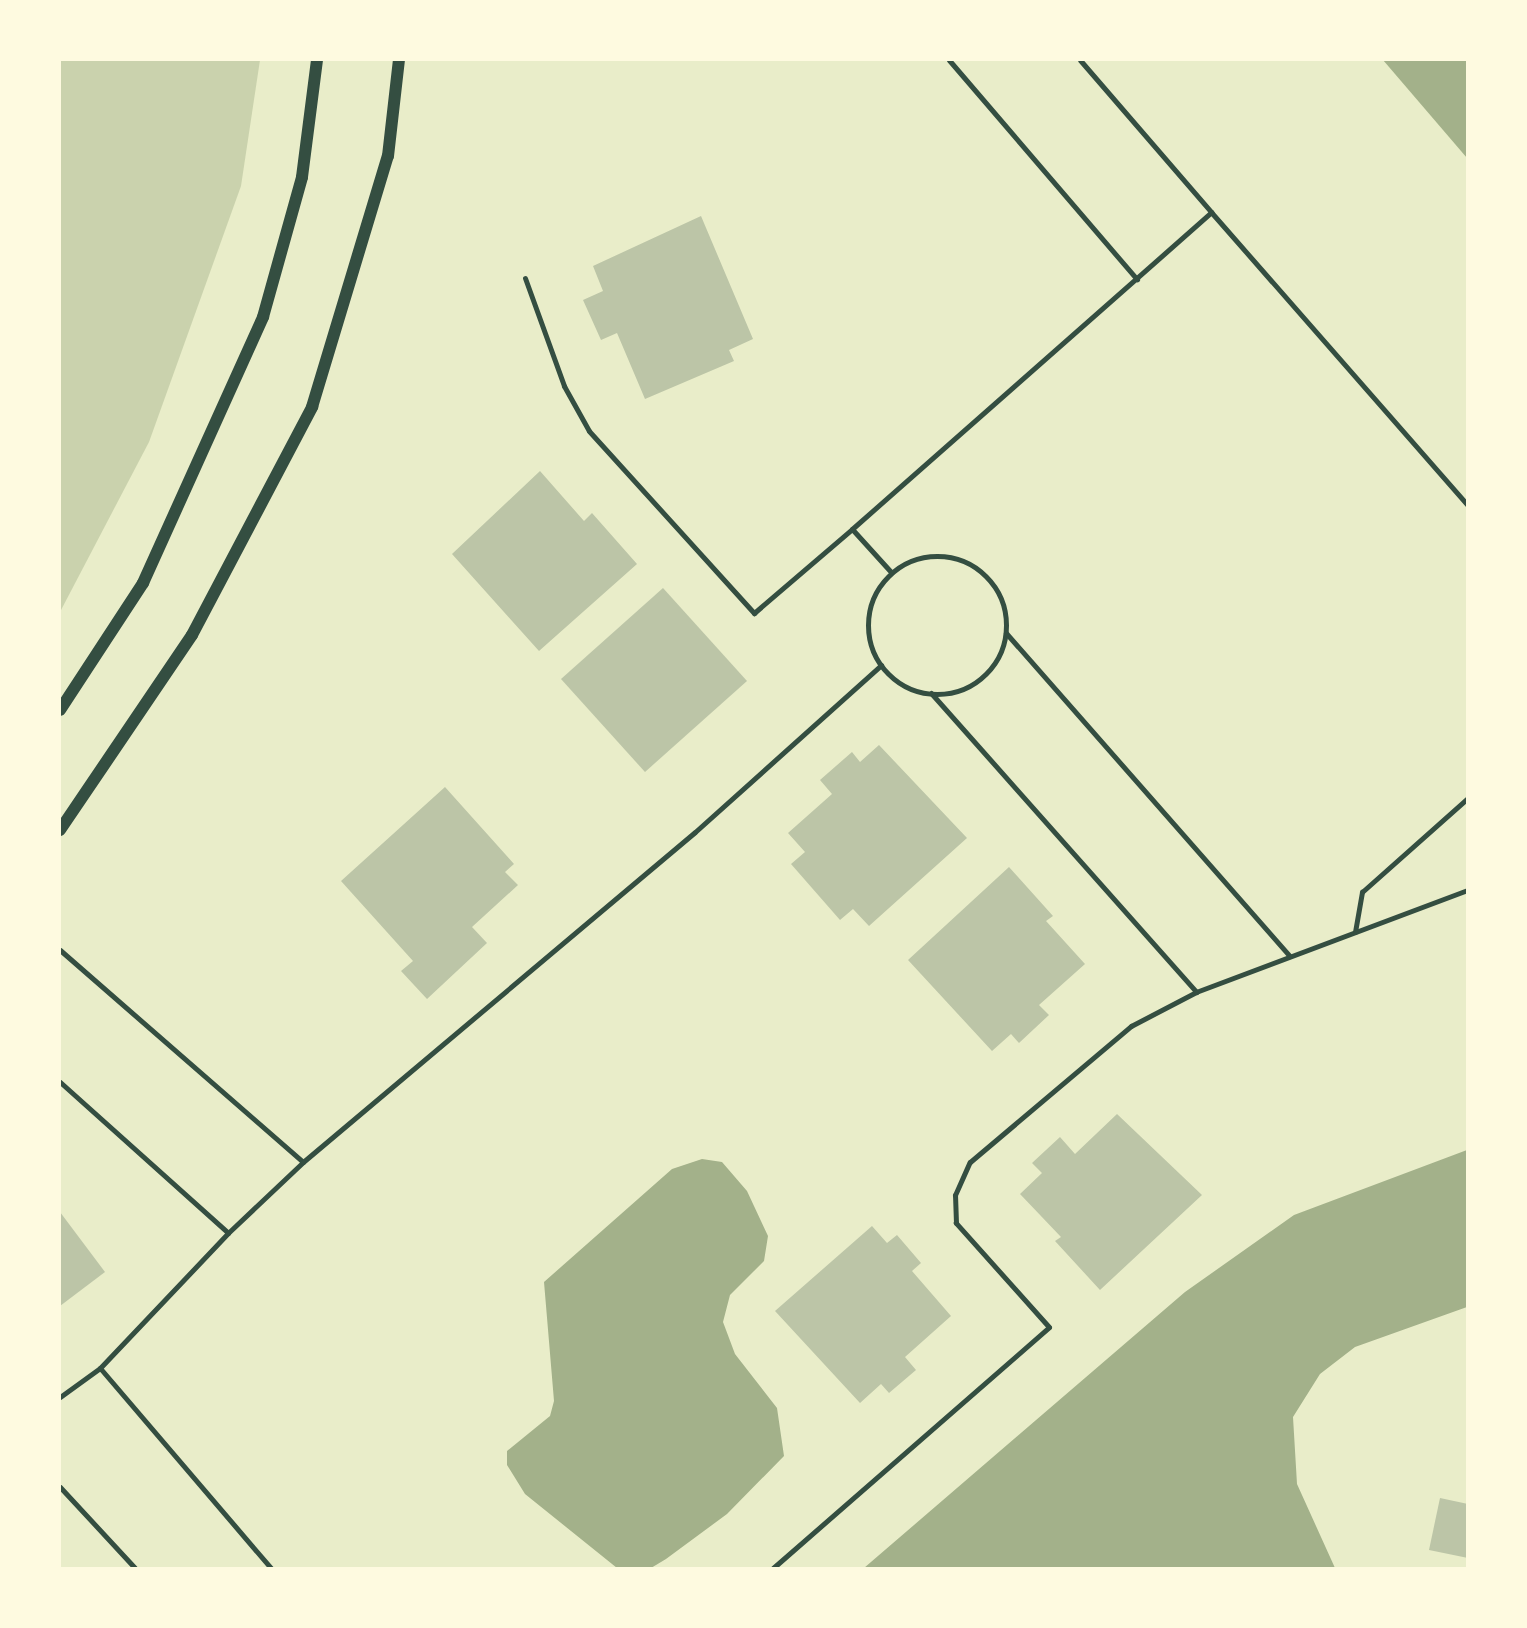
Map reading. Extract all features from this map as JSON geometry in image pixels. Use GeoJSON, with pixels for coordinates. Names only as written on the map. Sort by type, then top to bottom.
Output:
{"type":"FeatureCollection","features":[{"type":"Feature","properties":{"kind":"street"},"geometry":{"type":"LineString","coordinates":[[60,710],[144,583],[263,317],[302,177],[317,60]]}},
{"type":"Feature","properties":{"kind":"street"},"geometry":{"type":"LineString","coordinates":[[60,830],[192,635],[312,407],[388,156],[399,60]]}},
{"type":"Feature","properties":{"kind":"lane"},"geometry":{"type":"LineString","coordinates":[[949,60],[1137,279]]}},
{"type":"Feature","properties":{"kind":"lane"},"geometry":{"type":"LineString","coordinates":[[1080,60],[1468,506]]}},
{"type":"Feature","properties":{"kind":"lane"},"geometry":{"type":"LineString","coordinates":[[525,278],[564,386],[589,431],[754,613],[1212,212]]}},
{"type":"Feature","properties":{"kind":"lane"},"geometry":{"type":"LineString","coordinates":[[852,529],[891,572]]}},
{"type":"Feature","properties":{"kind":"lane"},"geometry":{"type":"LineString","coordinates":[[935,555],[958,559],[979,570],[996,588],[1004,610],[1006,633],[999,656],[985,675],[965,688],[931,693],[898,682],[881,665],[868,627],[870,607],[891,572],[912,560],[935,555]]}},
{"type":"Feature","properties":{"kind":"lane"},"geometry":{"type":"LineString","coordinates":[[1006,633],[1290,956]]}},
{"type":"Feature","properties":{"kind":"lane"},"geometry":{"type":"LineString","coordinates":[[60,1397],[100,1368],[228,1233],[303,1162],[695,832],[881,665]]}},
{"type":"Feature","properties":{"kind":"lane"},"geometry":{"type":"LineString","coordinates":[[931,693],[1196,992]]}},
{"type":"Feature","properties":{"kind":"lane"},"geometry":{"type":"LineString","coordinates":[[1355,932],[1362,892],[1468,798]]}},
{"type":"Feature","properties":{"kind":"lane"},"geometry":{"type":"LineString","coordinates":[[773,1569],[1049,1327],[956,1223],[955,1195],[970,1161],[1131,1026],[1196,992],[1468,890]]}},
{"type":"Feature","properties":{"kind":"lane"},"geometry":{"type":"LineString","coordinates":[[60,950],[303,1162]]}},
{"type":"Feature","properties":{"kind":"lane"},"geometry":{"type":"LineString","coordinates":[[60,1082],[228,1233]]}},
{"type":"Feature","properties":{"kind":"lane"},"geometry":{"type":"LineString","coordinates":[[100,1368],[271,1569]]}},
{"type":"Feature","properties":{"kind":"lane"},"geometry":{"type":"LineString","coordinates":[[60,1487],[135,1569]]}},
{"type":"Feature","properties":{"kind":"shaded area"},"geometry":{"type":"Polygon","coordinates":[[[60,60],[260,60],[241,186],[149,442],[60,612],[60,60]]]}},
{"type":"Feature","properties":{"kind":"shaded area"},"geometry":{"type":"Polygon","coordinates":[[[1383,60],[1467,60],[1467,158],[1383,60]]]}},
{"type":"Feature","properties":{"kind":"shaded area"},"geometry":{"type":"Polygon","coordinates":[[[1467,1150],[1467,1307],[1355,1347],[1320,1374],[1293,1417],[1297,1484],[1335,1568],[864,1568],[1185,1292],[1294,1215],[1467,1150]]]}},
{"type":"Feature","properties":{"kind":"shaded area"},"geometry":{"type":"Polygon","coordinates":[[[702,1159],[722,1162],[747,1191],[768,1236],[764,1261],[730,1295],[723,1322],[735,1354],[777,1408],[784,1456],[727,1514],[666,1559],[651,1568],[617,1568],[525,1494],[507,1465],[507,1451],[550,1416],[554,1401],[544,1282],[672,1169],[702,1159]]]}},
{"type":"Feature","properties":{"kind":"building"},"geometry":{"type":"Polygon","coordinates":[[[701,216],[753,339],[729,350],[734,361],[645,399],[617,333],[601,340],[583,300],[603,291],[593,266],[701,216]]]}},
{"type":"Feature","properties":{"kind":"building"},"geometry":{"type":"Polygon","coordinates":[[[540,471],[584,521],[592,513],[637,564],[539,651],[452,554],[540,471]]]}},
{"type":"Feature","properties":{"kind":"building"},"geometry":{"type":"Polygon","coordinates":[[[663,588],[747,681],[645,772],[561,679],[663,588]]]}},
{"type":"Feature","properties":{"kind":"building"},"geometry":{"type":"Polygon","coordinates":[[[879,745],[967,838],[869,926],[853,909],[840,920],[791,864],[805,852],[788,833],[832,794],[820,780],[852,752],[860,762],[879,745]]]}},
{"type":"Feature","properties":{"kind":"building"},"geometry":{"type":"Polygon","coordinates":[[[445,787],[514,864],[505,872],[518,885],[472,927],[487,943],[427,999],[401,971],[413,961],[341,881],[445,787]]]}},
{"type":"Feature","properties":{"kind":"building"},"geometry":{"type":"Polygon","coordinates":[[[1009,867],[1053,916],[1046,921],[1085,964],[1039,1005],[1049,1015],[1019,1043],[1011,1034],[992,1051],[908,960],[1009,867]]]}},
{"type":"Feature","properties":{"kind":"building"},"geometry":{"type":"Polygon","coordinates":[[[1117,1114],[1202,1195],[1100,1290],[1055,1241],[1061,1237],[1020,1194],[1042,1173],[1032,1163],[1060,1137],[1075,1154],[1117,1114]]]}},
{"type":"Feature","properties":{"kind":"building"},"geometry":{"type":"Polygon","coordinates":[[[60,1212],[105,1272],[60,1306],[60,1212]]]}},
{"type":"Feature","properties":{"kind":"building"},"geometry":{"type":"Polygon","coordinates":[[[872,1226],[887,1243],[897,1235],[921,1263],[912,1271],[951,1316],[905,1357],[916,1370],[889,1393],[881,1384],[860,1403],[775,1311],[872,1226]]]}},
{"type":"Feature","properties":{"kind":"building"},"geometry":{"type":"Polygon","coordinates":[[[1440,1498],[1468,1504],[1468,1558],[1429,1550],[1440,1498]]]}}]}
